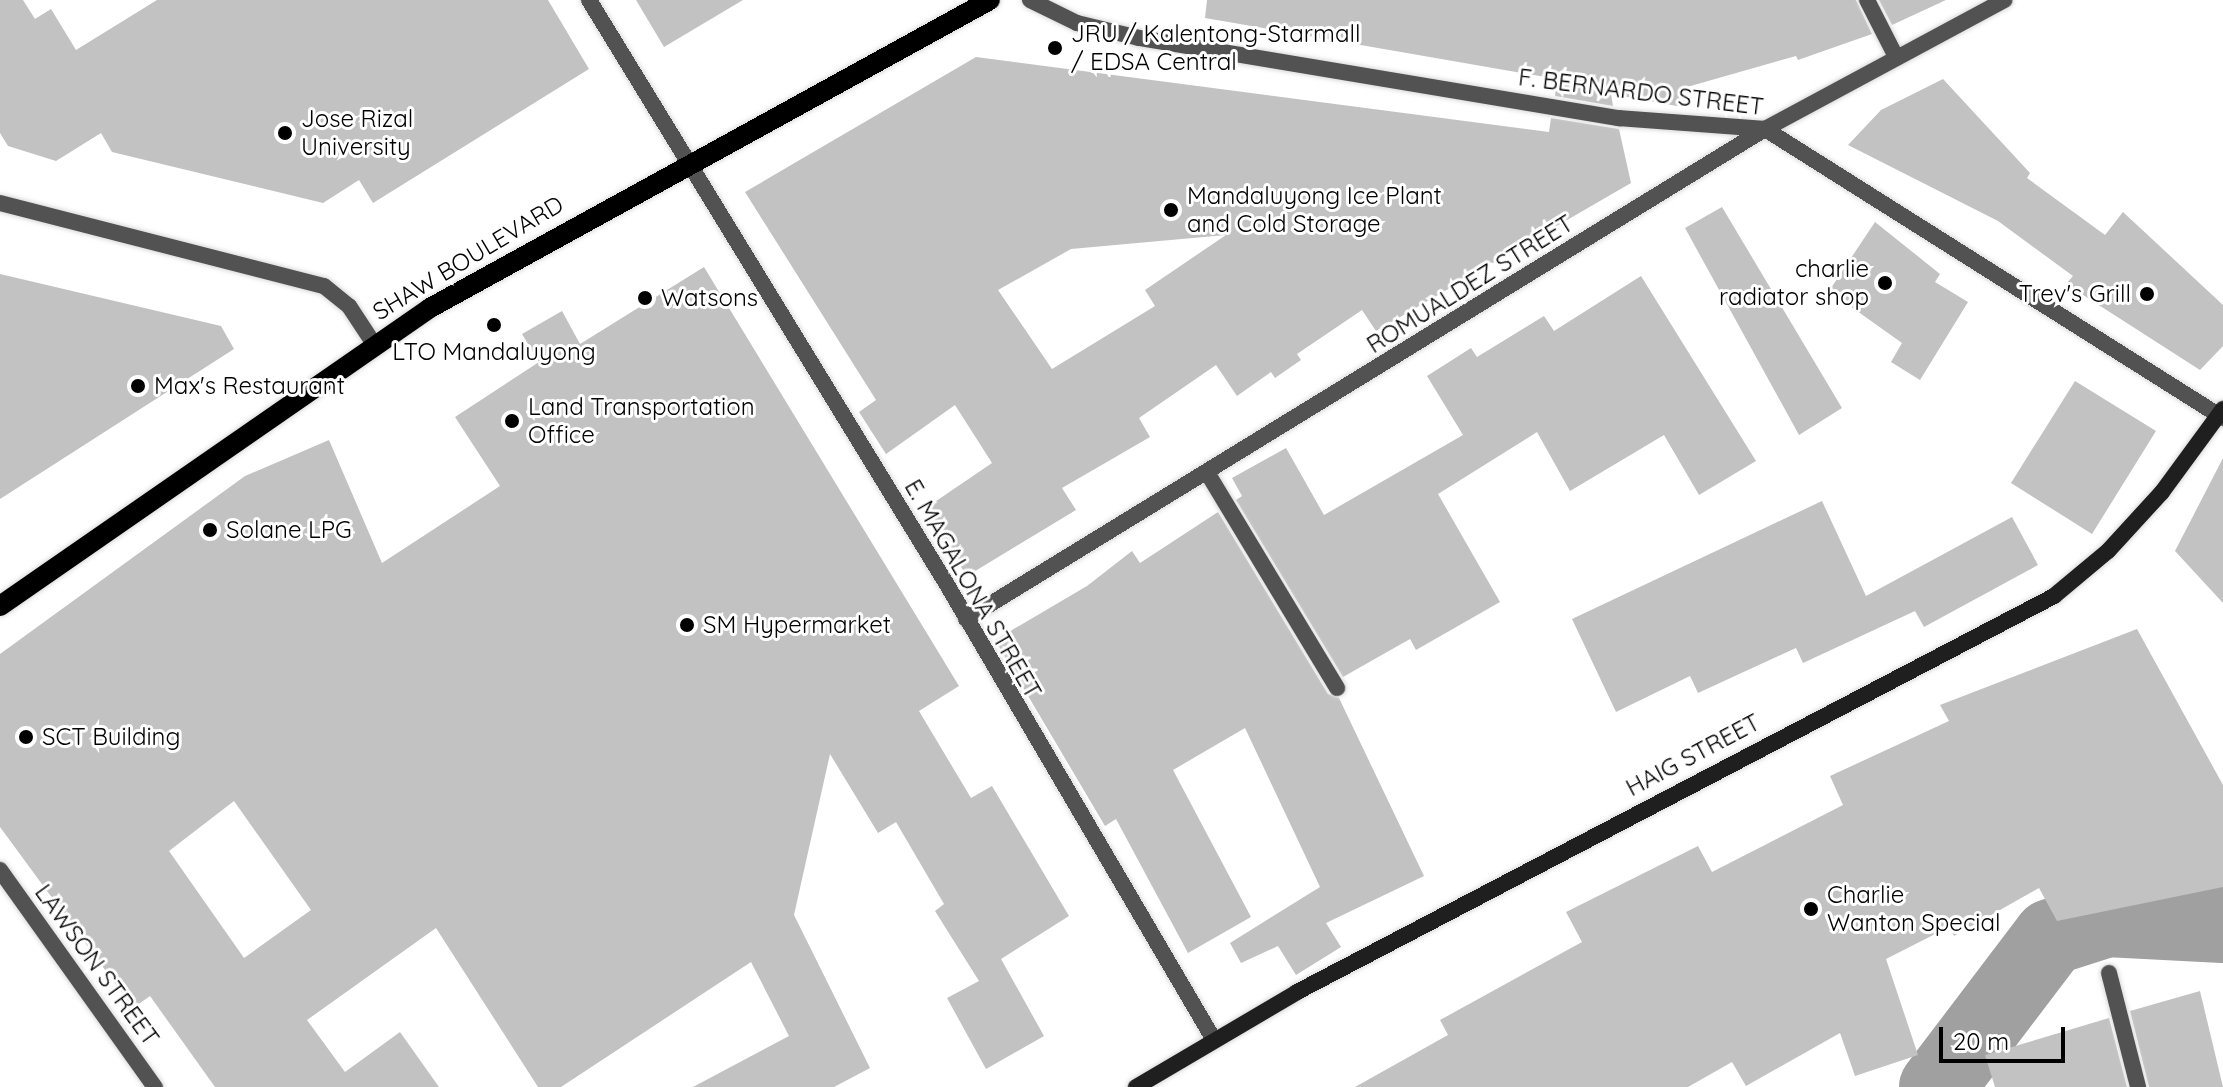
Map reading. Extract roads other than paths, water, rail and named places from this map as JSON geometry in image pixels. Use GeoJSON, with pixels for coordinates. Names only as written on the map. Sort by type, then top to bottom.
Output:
{"type":"FeatureCollection","features":[{"type":"Feature","properties":{"kind":"main road","name":"SHAW BOULEVARD"},"geometry":{"type":"LineString","coordinates":[[0,606],[374,344],[689,162],[990,0]]}},
{"type":"Feature","properties":{"kind":"main road","name":"HAIG STREET"},"geometry":{"type":"LineString","coordinates":[[1136,1087],[1297,992],[2054,596],[2119,539],[2221,414]]}},
{"type":"Feature","properties":{"kind":"street","name":"E. MAGALONA STREET"},"geometry":{"type":"LineString","coordinates":[[589,0],[966,619],[1214,1040]]}},
{"type":"Feature","properties":{"kind":"street","name":"F. BERNARDO STREET"},"geometry":{"type":"LineString","coordinates":[[1030,0],[1077,23],[1139,38],[1619,118],[1765,129],[2221,414]]}},
{"type":"Feature","properties":{"kind":"street"},"geometry":{"type":"LineString","coordinates":[[1867,0],[1896,57]]}},
{"type":"Feature","properties":{"kind":"street","name":"ROMUALDEZ STREET"},"geometry":{"type":"LineString","coordinates":[[966,619],[1208,474],[1765,129],[2005,0]]}},
{"type":"Feature","properties":{"kind":"street"},"geometry":{"type":"LineString","coordinates":[[0,203],[324,286],[349,306],[374,344]]}},
{"type":"Feature","properties":{"kind":"street"},"geometry":{"type":"LineString","coordinates":[[1208,474],[1337,688]]}},
{"type":"Feature","properties":{"kind":"street","name":"LAWSON STREET"},"geometry":{"type":"LineString","coordinates":[[0,870],[155,1087]]}},
{"type":"Feature","properties":{"kind":"street"},"geometry":{"type":"LineString","coordinates":[[2109,973],[2138,1087]]}},
{"type":"Feature","properties":{"kind":"waterway"},"geometry":{"type":"LineString","coordinates":[[1937,1087],[2051,937],[2107,919],[2223,925]]}},
{"type":"Feature","properties":{"kind":"place","name":"JRU / Kalentong-Starmall / EDSA Central"},"geometry":{"type":"Point","coordinates":[1055,48]}},
{"type":"Feature","properties":{"kind":"place","name":"Jose Rizal University"},"geometry":{"type":"Point","coordinates":[285,133]}},
{"type":"Feature","properties":{"kind":"place","name":"Mandaluyong Ice Plant and Cold Storage"},"geometry":{"type":"Point","coordinates":[1171,210]}},
{"type":"Feature","properties":{"kind":"place","name":"charlie radiator shop"},"geometry":{"type":"Point","coordinates":[1885,283]}},
{"type":"Feature","properties":{"kind":"place","name":"Trev's Grill"},"geometry":{"type":"Point","coordinates":[2147,294]}},
{"type":"Feature","properties":{"kind":"place","name":"Watsons"},"geometry":{"type":"Point","coordinates":[645,298]}},
{"type":"Feature","properties":{"kind":"place","name":"LTO Mandaluyong"},"geometry":{"type":"Point","coordinates":[494,325]}},
{"type":"Feature","properties":{"kind":"place","name":"Max's Restaurant"},"geometry":{"type":"Point","coordinates":[138,386]}},
{"type":"Feature","properties":{"kind":"place","name":"Land Transportation Office"},"geometry":{"type":"Point","coordinates":[512,421]}},
{"type":"Feature","properties":{"kind":"place","name":"Solane LPG"},"geometry":{"type":"Point","coordinates":[210,530]}},
{"type":"Feature","properties":{"kind":"place","name":"SM Hypermarket"},"geometry":{"type":"Point","coordinates":[687,625]}},
{"type":"Feature","properties":{"kind":"place","name":"SCT Building"},"geometry":{"type":"Point","coordinates":[26,737]}},
{"type":"Feature","properties":{"kind":"place","name":"Charlie Wanton Special"},"geometry":{"type":"Point","coordinates":[1811,909]}}]}
